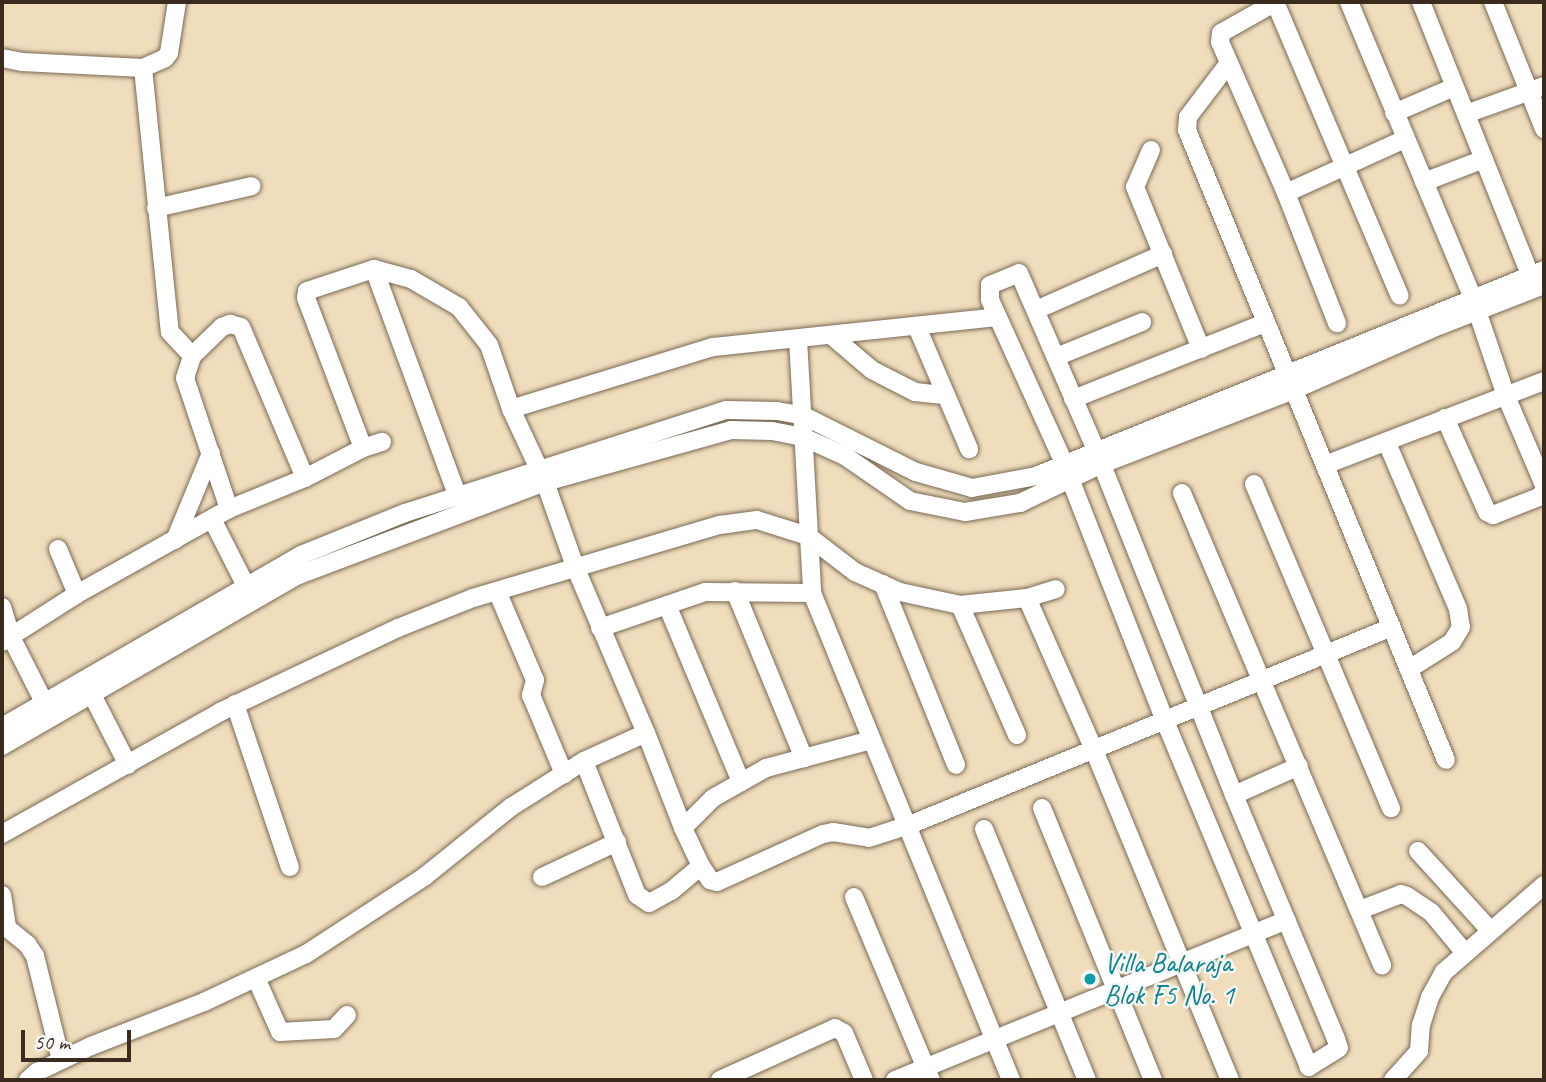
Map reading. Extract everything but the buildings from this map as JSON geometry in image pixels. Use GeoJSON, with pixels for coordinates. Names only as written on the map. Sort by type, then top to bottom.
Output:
{"type":"FeatureCollection","features":[{"type":"Feature","properties":{"kind":"street"},"geometry":{"type":"LineString","coordinates":[[2,58],[22,62],[142,68],[165,58],[169,52],[177,2]]}},
{"type":"Feature","properties":{"kind":"street"},"geometry":{"type":"LineString","coordinates":[[1337,323],[1286,193],[1220,42],[1221,33],[1275,2],[1400,296]]}},
{"type":"Feature","properties":{"kind":"street"},"geometry":{"type":"LineString","coordinates":[[1349,2],[1475,305],[1506,396],[1544,485]]}},
{"type":"Feature","properties":{"kind":"street"},"geometry":{"type":"LineString","coordinates":[[308,561],[726,410],[777,411],[804,416],[916,472],[972,488],[1067,470],[1290,382],[1539,277],[1484,159],[1420,2]]}},
{"type":"Feature","properties":{"kind":"street"},"geometry":{"type":"LineString","coordinates":[[1493,2],[1536,88],[1544,128]]}},
{"type":"Feature","properties":{"kind":"street"},"geometry":{"type":"LineString","coordinates":[[1229,63],[1188,117],[1187,130],[1446,760]]}},
{"type":"Feature","properties":{"kind":"street"},"geometry":{"type":"LineString","coordinates":[[142,68],[170,332],[192,356]]}},
{"type":"Feature","properties":{"kind":"street"},"geometry":{"type":"LineString","coordinates":[[1394,113],[1454,87]]}},
{"type":"Feature","properties":{"kind":"street"},"geometry":{"type":"LineString","coordinates":[[1465,114],[1536,88]]}},
{"type":"Feature","properties":{"kind":"street"},"geometry":{"type":"LineString","coordinates":[[1286,193],[1344,164],[1405,139]]}},
{"type":"Feature","properties":{"kind":"street"},"geometry":{"type":"LineString","coordinates":[[1152,150],[1135,187],[1201,349]]}},
{"type":"Feature","properties":{"kind":"street"},"geometry":{"type":"LineString","coordinates":[[1424,182],[1484,159]]}},
{"type":"Feature","properties":{"kind":"street"},"geometry":{"type":"LineString","coordinates":[[156,208],[252,186]]}},
{"type":"Feature","properties":{"kind":"street"},"geometry":{"type":"LineString","coordinates":[[1036,310],[1163,254]]}},
{"type":"Feature","properties":{"kind":"street"},"geometry":{"type":"LineString","coordinates":[[374,270],[458,497]]}},
{"type":"Feature","properties":{"kind":"street"},"geometry":{"type":"LineString","coordinates":[[363,448],[306,298],[307,291],[374,270],[411,279],[459,307],[489,345],[511,409],[541,476],[576,569],[683,828],[701,866],[710,880],[717,882],[822,834],[833,832],[869,838],[907,826],[1392,627]]}},
{"type":"Feature","properties":{"kind":"street"},"geometry":{"type":"LineString","coordinates":[[1019,273],[1099,457],[1339,1048],[1309,1067],[1165,721],[1067,470],[997,317],[988,292],[990,285],[1019,273]]}},
{"type":"Feature","properties":{"kind":"street"},"geometry":{"type":"LineString","coordinates":[[511,409],[713,347],[997,317]]}},
{"type":"Feature","properties":{"kind":"street"},"geometry":{"type":"LineString","coordinates":[[1056,357],[1142,322]]}},
{"type":"Feature","properties":{"kind":"street"},"geometry":{"type":"LineString","coordinates":[[1073,399],[1265,323]]}},
{"type":"Feature","properties":{"kind":"street"},"geometry":{"type":"LineString","coordinates":[[229,509],[186,378],[192,356],[222,327],[230,324],[241,327],[305,478]]}},
{"type":"Feature","properties":{"kind":"street"},"geometry":{"type":"LineString","coordinates":[[917,327],[969,449]]}},
{"type":"Feature","properties":{"kind":"street"},"geometry":{"type":"LineString","coordinates":[[832,336],[872,370],[915,393],[946,395]]}},
{"type":"Feature","properties":{"kind":"street"},"geometry":{"type":"LineString","coordinates":[[798,339],[812,593],[1011,1080]]}},
{"type":"Feature","properties":{"kind":"street"},"geometry":{"type":"LineString","coordinates":[[1325,466],[1544,382]]}},
{"type":"Feature","properties":{"kind":"street"},"geometry":{"type":"LineString","coordinates":[[1446,418],[1487,512],[1493,515],[1539,497],[1544,491]]}},
{"type":"Feature","properties":{"kind":"street"},"geometry":{"type":"LineString","coordinates":[[2,746],[47,710],[308,561],[405,513],[458,497],[731,430],[803,437],[845,456],[910,501],[965,512],[1020,503],[1067,470]]}},
{"type":"Feature","properties":{"kind":"street"},"geometry":{"type":"LineString","coordinates":[[6,640],[77,594],[229,509],[305,478],[363,448],[382,442]]}},
{"type":"Feature","properties":{"kind":"street"},"geometry":{"type":"LineString","coordinates":[[1387,443],[1458,609],[1461,627],[1451,642],[1409,669]]}},
{"type":"Feature","properties":{"kind":"street"},"geometry":{"type":"LineString","coordinates":[[174,540],[211,453]]}},
{"type":"Feature","properties":{"kind":"street"},"geometry":{"type":"LineString","coordinates":[[1254,484],[1328,653],[1391,808]]}},
{"type":"Feature","properties":{"kind":"street"},"geometry":{"type":"LineString","coordinates":[[1182,493],[1382,965]]}},
{"type":"Feature","properties":{"kind":"street"},"geometry":{"type":"LineString","coordinates":[[212,519],[250,593]]}},
{"type":"Feature","properties":{"kind":"street"},"geometry":{"type":"LineString","coordinates":[[2,834],[234,704],[387,632],[497,592],[720,525],[757,520],[808,536],[855,572],[900,592],[960,605],[1027,598],[1056,589]]}},
{"type":"Feature","properties":{"kind":"street"},"geometry":{"type":"LineString","coordinates":[[58,549],[77,594]]}},
{"type":"Feature","properties":{"kind":"street"},"geometry":{"type":"LineString","coordinates":[[883,584],[956,765]]}},
{"type":"Feature","properties":{"kind":"street"},"geometry":{"type":"LineString","coordinates":[[735,591],[804,758]]}},
{"type":"Feature","properties":{"kind":"street"},"geometry":{"type":"LineString","coordinates":[[497,592],[535,680],[531,695],[564,774]]}},
{"type":"Feature","properties":{"kind":"street"},"geometry":{"type":"LineString","coordinates":[[600,628],[705,592],[812,593]]}},
{"type":"Feature","properties":{"kind":"street"},"geometry":{"type":"LineString","coordinates":[[1027,598],[1094,750],[1230,1080]]}},
{"type":"Feature","properties":{"kind":"street"},"geometry":{"type":"LineString","coordinates":[[667,605],[741,782]]}},
{"type":"Feature","properties":{"kind":"street"},"geometry":{"type":"LineString","coordinates":[[960,605],[1017,735]]}},
{"type":"Feature","properties":{"kind":"street"},"geometry":{"type":"LineString","coordinates":[[2,607],[6,640],[47,710]]}},
{"type":"Feature","properties":{"kind":"street"},"geometry":{"type":"LineString","coordinates":[[88,686],[128,765]]}},
{"type":"Feature","properties":{"kind":"street"},"geometry":{"type":"LineString","coordinates":[[234,704],[290,867]]}},
{"type":"Feature","properties":{"kind":"street"},"geometry":{"type":"LineString","coordinates":[[2,727],[47,710]]}},
{"type":"Feature","properties":{"kind":"street"},"geometry":{"type":"LineString","coordinates":[[28,1080],[37,1072],[61,1060],[256,978],[306,954],[424,877],[511,807],[584,761],[646,733]]}},
{"type":"Feature","properties":{"kind":"street"},"geometry":{"type":"LineString","coordinates":[[683,828],[713,798],[766,768],[871,740]]}},
{"type":"Feature","properties":{"kind":"street"},"geometry":{"type":"LineString","coordinates":[[584,761],[637,895],[649,903],[671,891],[701,866]]}},
{"type":"Feature","properties":{"kind":"street"},"geometry":{"type":"LineString","coordinates":[[1234,795],[1299,766]]}},
{"type":"Feature","properties":{"kind":"street"},"geometry":{"type":"LineString","coordinates":[[1042,808],[1114,990],[1153,1080]]}},
{"type":"Feature","properties":{"kind":"street"},"geometry":{"type":"LineString","coordinates":[[984,829],[1087,1080]]}},
{"type":"Feature","properties":{"kind":"street"},"geometry":{"type":"LineString","coordinates":[[542,877],[617,842]]}},
{"type":"Feature","properties":{"kind":"street"},"geometry":{"type":"LineString","coordinates":[[1418,851],[1490,930]]}},
{"type":"Feature","properties":{"kind":"street"},"geometry":{"type":"LineString","coordinates":[[1393,1080],[1419,1051],[1421,1025],[1430,997],[1444,972],[1544,885]]}},
{"type":"Feature","properties":{"kind":"street"},"geometry":{"type":"LineString","coordinates":[[1360,910],[1401,894],[1407,896],[1431,912],[1465,953]]}},
{"type":"Feature","properties":{"kind":"street"},"geometry":{"type":"LineString","coordinates":[[2,895],[7,928],[27,944],[35,956],[61,1060]]}},
{"type":"Feature","properties":{"kind":"street"},"geometry":{"type":"LineString","coordinates":[[854,897],[928,1074]]}},
{"type":"Feature","properties":{"kind":"street"},"geometry":{"type":"LineString","coordinates":[[895,1080],[928,1074],[994,1038],[1287,920]]}},
{"type":"Feature","properties":{"kind":"street"},"geometry":{"type":"LineString","coordinates":[[256,978],[279,1032],[303,1028],[334,1029],[347,1015]]}},
{"type":"Feature","properties":{"kind":"street"},"geometry":{"type":"LineString","coordinates":[[720,1080],[835,1028],[844,1033],[864,1080]]}},
{"type":"Feature","properties":{"kind":"place","name":"Villa Balaraja Blok F5 No. 1"},"geometry":{"type":"Point","coordinates":[1090,979]}}]}
